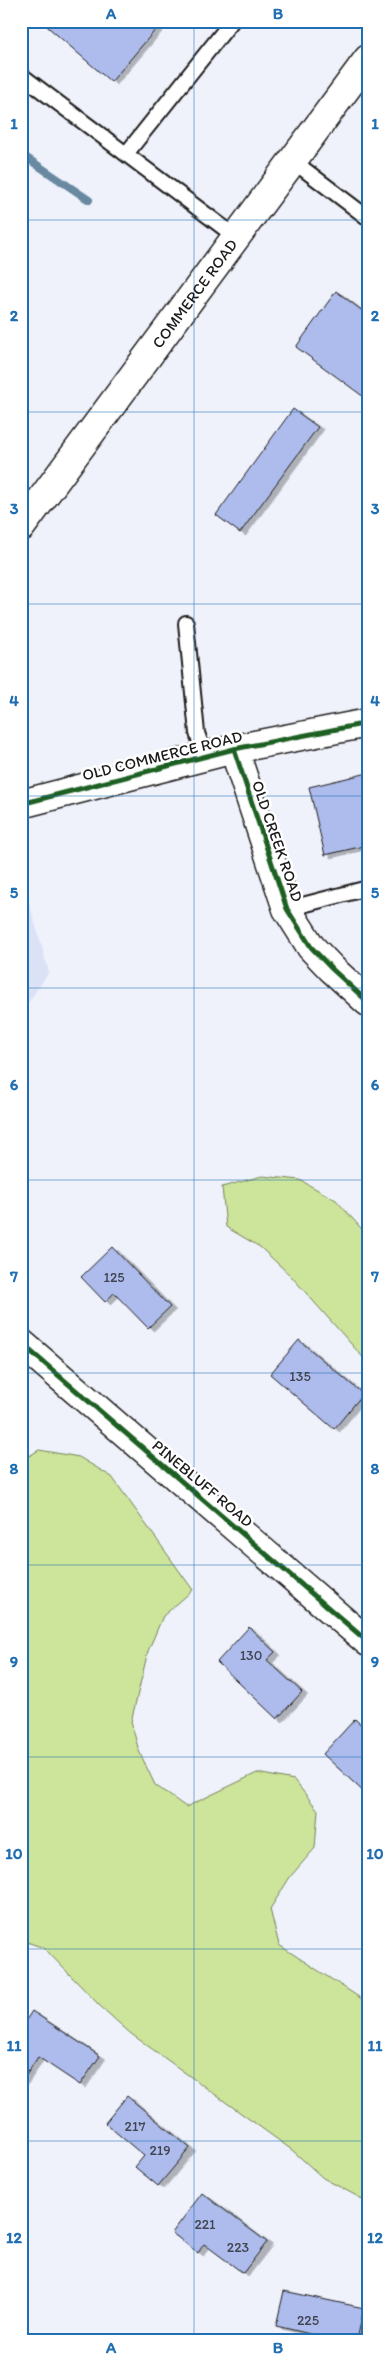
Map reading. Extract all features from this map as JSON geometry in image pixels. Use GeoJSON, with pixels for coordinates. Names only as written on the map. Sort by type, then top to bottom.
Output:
{"type":"FeatureCollection","features":[{"type":"Feature","properties":{"kind":"main road","name":"COMMERCE ROAD"},"geometry":{"type":"LineString","coordinates":[[21,527],[368,59]]}},
{"type":"Feature","properties":{"kind":"main road","name":"OLD COMMERCE ROAD"},"geometry":{"type":"LineString","coordinates":[[21,804],[234,749],[368,724]]}},
{"type":"Feature","properties":{"kind":"main road","name":"OLD CREEK ROAD"},"geometry":{"type":"LineString","coordinates":[[234,749],[287,909],[311,947],[332,970],[368,1002]]}},
{"type":"Feature","properties":{"kind":"main road","name":"PINEBLUFF ROAD"},"geometry":{"type":"LineString","coordinates":[[21,1343],[368,1642]]}},
{"type":"Feature","properties":{"kind":"lane"},"geometry":{"type":"LineString","coordinates":[[126,154],[232,21]]}},
{"type":"Feature","properties":{"kind":"lane"},"geometry":{"type":"LineString","coordinates":[[21,75],[236,237]]}},
{"type":"Feature","properties":{"kind":"lane"},"geometry":{"type":"LineString","coordinates":[[293,161],[368,218]]}},
{"type":"Feature","properties":{"kind":"lane"},"geometry":{"type":"LineString","coordinates":[[186,624],[197,733],[205,756]]}},
{"type":"Feature","properties":{"kind":"lane"},"geometry":{"type":"LineString","coordinates":[[287,909],[368,888]]}},
{"type":"Feature","properties":{"kind":"shaded area"},"geometry":{"type":"Polygon","coordinates":[[[21,874],[49,972],[21,1013],[21,874]]]}},
{"type":"Feature","properties":{"kind":"green space"},"geometry":{"type":"Polygon","coordinates":[[[262,1176],[300,1180],[336,1200],[368,1236],[368,1363],[291,1276],[260,1247],[226,1227],[222,1187],[262,1176]]]}},
{"type":"Feature","properties":{"kind":"green space"},"geometry":{"type":"Polygon","coordinates":[[[39,1450],[79,1457],[112,1477],[193,1590],[163,1616],[148,1651],[131,1722],[139,1751],[155,1785],[186,1807],[257,1773],[294,1780],[318,1810],[315,1848],[290,1877],[270,1909],[279,1945],[368,2003],[368,2202],[323,2178],[292,2150],[130,2033],[100,2006],[44,1948],[21,1940],[21,1461],[39,1450]]]}},
{"type":"Feature","properties":{"kind":"building"},"geometry":{"type":"Polygon","coordinates":[[[41,21],[163,21],[111,82],[41,21]]]}},
{"type":"Feature","properties":{"kind":"building"},"geometry":{"type":"Polygon","coordinates":[[[336,291],[368,315],[368,400],[296,347],[336,291]]]}},
{"type":"Feature","properties":{"kind":"building"},"geometry":{"type":"Polygon","coordinates":[[[293,409],[318,427],[240,533],[216,515],[293,409]]]}},
{"type":"Feature","properties":{"kind":"building"},"geometry":{"type":"Polygon","coordinates":[[[368,773],[368,845],[325,855],[309,787],[368,773]]]}},
{"type":"Feature","properties":{"kind":"building"},"geometry":{"type":"Polygon","coordinates":[[[112,1247],[170,1307],[148,1328],[114,1293],[105,1302],[81,1277],[112,1247]]]}},
{"type":"Feature","properties":{"kind":"building"},"geometry":{"type":"Polygon","coordinates":[[[299,1340],[363,1394],[334,1429],[270,1374],[299,1340]]]}},
{"type":"Feature","properties":{"kind":"building"},"geometry":{"type":"Polygon","coordinates":[[[249,1627],[275,1652],[267,1660],[302,1692],[277,1719],[217,1662],[249,1627]]]}},
{"type":"Feature","properties":{"kind":"building"},"geometry":{"type":"Polygon","coordinates":[[[355,1719],[368,1731],[368,1796],[323,1754],[355,1719]]]}},
{"type":"Feature","properties":{"kind":"building"},"geometry":{"type":"Polygon","coordinates":[[[32,2011],[100,2056],[80,2085],[38,2057],[21,2083],[21,2028],[32,2011]]]}},
{"type":"Feature","properties":{"kind":"building"},"geometry":{"type":"Polygon","coordinates":[[[127,2096],[190,2148],[158,2186],[135,2167],[144,2156],[105,2123],[127,2096]]]}},
{"type":"Feature","properties":{"kind":"building"},"geometry":{"type":"Polygon","coordinates":[[[202,2193],[267,2242],[243,2273],[204,2244],[198,2253],[172,2233],[202,2193]]]}},
{"type":"Feature","properties":{"kind":"building"},"geometry":{"type":"Polygon","coordinates":[[[284,2291],[364,2308],[357,2340],[322,2340],[323,2337],[276,2326],[284,2291]]]}},
{"type":"Feature","properties":{"kind":"waterway"},"geometry":{"type":"LineString","coordinates":[[21,154],[89,200]]}},
{"type":"Feature","properties":{"kind":"cycle path"},"geometry":{"type":"LineString","coordinates":[[21,804],[234,749],[368,723]]}},
{"type":"Feature","properties":{"kind":"cycle path"},"geometry":{"type":"LineString","coordinates":[[234,749],[287,909],[311,947],[368,1002]]}},
{"type":"Feature","properties":{"kind":"cycle path"},"geometry":{"type":"LineString","coordinates":[[21,1343],[368,1642]]}}]}
